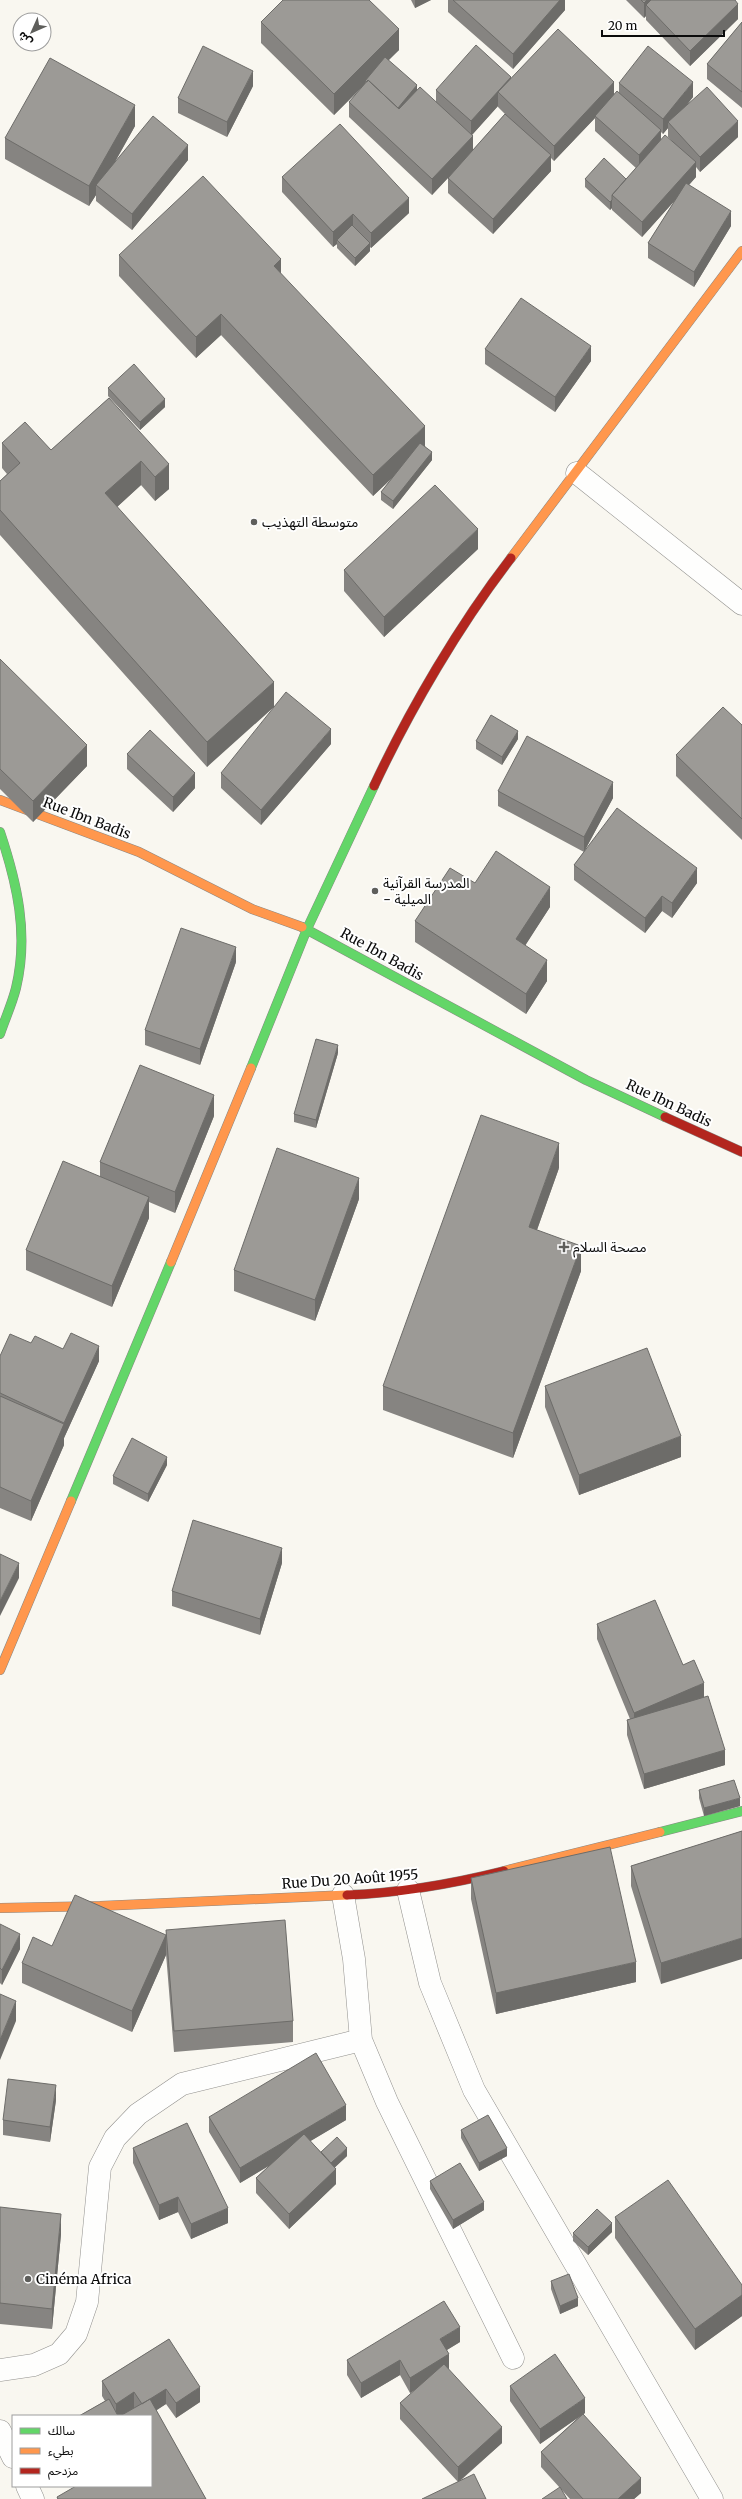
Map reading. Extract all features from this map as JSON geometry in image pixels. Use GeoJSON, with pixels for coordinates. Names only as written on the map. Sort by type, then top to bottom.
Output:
{"type":"FeatureCollection","features":[{"type":"Feature","properties":{"kind":"street"},"geometry":{"type":"LineString","coordinates":[[0,1670],[218,1150],[307,929],[376,781],[410,716],[480,598],[577,473],[742,251]]}},
{"type":"Feature","properties":{"kind":"street"},"geometry":{"type":"LineString","coordinates":[[577,473],[742,604]]}},
{"type":"Feature","properties":{"kind":"street","name":"Rue Ibn Badis"},"geometry":{"type":"LineString","coordinates":[[0,800],[139,852],[252,909],[307,929],[586,1080],[742,1152]]}},
{"type":"Feature","properties":{"kind":"street"},"geometry":{"type":"LineString","coordinates":[[0,832],[20,896],[22,937],[16,987],[0,1034]]}},
{"type":"Feature","properties":{"kind":"street","name":"Rue Du 20 Août 1955"},"geometry":{"type":"LineString","coordinates":[[0,1908],[100,1906],[343,1895],[408,1890],[467,1880],[742,1811]]}},
{"type":"Feature","properties":{"kind":"street"},"geometry":{"type":"LineString","coordinates":[[408,1890],[430,1983],[474,2090],[712,2499]]}},
{"type":"Feature","properties":{"kind":"street"},"geometry":{"type":"LineString","coordinates":[[343,1895],[354,1959],[361,2040],[387,2102],[512,2358]]}},
{"type":"Feature","properties":{"kind":"street"},"geometry":{"type":"LineString","coordinates":[[0,2370],[34,2365],[60,2354],[76,2334],[87,2302],[100,2167],[114,2138],[138,2114],[182,2084],[209,2079],[299,2054],[361,2040]]}},
{"type":"Feature","properties":{"kind":"street"},"geometry":{"type":"LineString","coordinates":[[0,2431],[12,2455]]}},
{"type":"Feature","properties":{"kind":"street"},"geometry":{"type":"LineString","coordinates":[[27,2487],[32,2499]]}},
{"type":"Feature","properties":{"kind":"building"},"geometry":{"type":"Polygon","coordinates":[[[283,0],[369,0],[399,29],[334,94],[261,22],[283,0]]]}},
{"type":"Feature","properties":{"kind":"building"},"geometry":{"type":"Polygon","coordinates":[[[453,0],[560,0],[513,54],[453,0]]]}},
{"type":"Feature","properties":{"kind":"building"},"geometry":{"type":"Polygon","coordinates":[[[651,0],[735,0],[738,4],[690,51],[646,5],[651,0]]]}},
{"type":"Feature","properties":{"kind":"building"},"geometry":{"type":"Polygon","coordinates":[[[742,22],[742,92],[707,64],[742,22]]]}},
{"type":"Feature","properties":{"kind":"building"},"geometry":{"type":"Polygon","coordinates":[[[558,29],[614,82],[554,146],[498,92],[558,29]]]}},
{"type":"Feature","properties":{"kind":"building"},"geometry":{"type":"Polygon","coordinates":[[[476,45],[511,77],[471,121],[436,90],[476,45]]]}},
{"type":"Feature","properties":{"kind":"building"},"geometry":{"type":"Polygon","coordinates":[[[203,46],[253,71],[227,122],[178,98],[203,46]]]}},
{"type":"Feature","properties":{"kind":"building"},"geometry":{"type":"Polygon","coordinates":[[[648,46],[693,82],[663,119],[619,83],[648,46]]]}},
{"type":"Feature","properties":{"kind":"building"},"geometry":{"type":"Polygon","coordinates":[[[385,57],[417,85],[398,108],[368,80],[367,82],[365,81],[385,57]]]}},
{"type":"Feature","properties":{"kind":"building"},"geometry":{"type":"Polygon","coordinates":[[[50,58],[135,105],[89,186],[5,138],[50,58]]]}},
{"type":"Feature","properties":{"kind":"building"},"geometry":{"type":"Polygon","coordinates":[[[368,80],[399,109],[420,87],[473,136],[432,179],[349,102],[368,80]]]}},
{"type":"Feature","properties":{"kind":"building"},"geometry":{"type":"Polygon","coordinates":[[[707,87],[738,121],[700,157],[668,122],[707,87]]]}},
{"type":"Feature","properties":{"kind":"building"},"geometry":{"type":"Polygon","coordinates":[[[617,91],[661,130],[639,155],[595,116],[617,91]]]}},
{"type":"Feature","properties":{"kind":"building"},"geometry":{"type":"Polygon","coordinates":[[[505,114],[551,155],[493,219],[448,178],[505,114]]]}},
{"type":"Feature","properties":{"kind":"building"},"geometry":{"type":"Polygon","coordinates":[[[153,116],[188,145],[132,214],[96,185],[153,116]]]}},
{"type":"Feature","properties":{"kind":"building"},"geometry":{"type":"Polygon","coordinates":[[[340,124],[409,198],[371,233],[353,214],[333,232],[282,177],[340,124]]]}},
{"type":"Feature","properties":{"kind":"building"},"geometry":{"type":"Polygon","coordinates":[[[665,135],[696,162],[642,222],[612,195],[665,135]]]}},
{"type":"Feature","properties":{"kind":"building"},"geometry":{"type":"Polygon","coordinates":[[[604,158],[626,179],[612,195],[612,200],[610,202],[585,179],[604,158]]]}},
{"type":"Feature","properties":{"kind":"building"},"geometry":{"type":"Polygon","coordinates":[[[203,176],[281,259],[274,266],[425,426],[373,475],[221,314],[196,337],[119,255],[203,176]]]}},
{"type":"Feature","properties":{"kind":"building"},"geometry":{"type":"Polygon","coordinates":[[[686,183],[731,211],[694,272],[648,243],[686,183]]]}},
{"type":"Feature","properties":{"kind":"building"},"geometry":{"type":"Polygon","coordinates":[[[352,225],[370,243],[355,258],[337,240],[352,225]]]}},
{"type":"Feature","properties":{"kind":"building"},"geometry":{"type":"Polygon","coordinates":[[[521,298],[591,346],[555,397],[485,349],[521,298]]]}},
{"type":"Feature","properties":{"kind":"building"},"geometry":{"type":"Polygon","coordinates":[[[134,364],[165,399],[140,422],[108,388],[134,364]]]}},
{"type":"Feature","properties":{"kind":"building"},"geometry":{"type":"Polygon","coordinates":[[[109,398],[169,464],[155,477],[141,461],[105,493],[274,682],[207,742],[0,510],[0,481],[20,463],[2,443],[25,422],[51,450],[109,398]]]}},
{"type":"Feature","properties":{"kind":"building"},"geometry":{"type":"Polygon","coordinates":[[[420,443],[432,452],[393,501],[381,492],[420,443]]]}},
{"type":"Feature","properties":{"kind":"building"},"geometry":{"type":"Polygon","coordinates":[[[435,485],[478,529],[384,617],[344,570],[435,485]]]}},
{"type":"Feature","properties":{"kind":"building"},"geometry":{"type":"Polygon","coordinates":[[[0,659],[87,745],[33,801],[0,769],[0,659]]]}},
{"type":"Feature","properties":{"kind":"building"},"geometry":{"type":"Polygon","coordinates":[[[286,692],[331,729],[261,810],[221,773],[286,692]]]}},
{"type":"Feature","properties":{"kind":"building"},"geometry":{"type":"Polygon","coordinates":[[[723,707],[742,725],[742,819],[676,755],[723,707]]]}},
{"type":"Feature","properties":{"kind":"building"},"geometry":{"type":"Polygon","coordinates":[[[491,715],[518,731],[502,757],[476,741],[491,715]]]}},
{"type":"Feature","properties":{"kind":"building"},"geometry":{"type":"Polygon","coordinates":[[[150,730],[195,773],[173,797],[127,754],[150,730]]]}},
{"type":"Feature","properties":{"kind":"building"},"geometry":{"type":"Polygon","coordinates":[[[527,736],[613,782],[584,837],[498,791],[527,736]]]}},
{"type":"Feature","properties":{"kind":"building"},"geometry":{"type":"Polygon","coordinates":[[[617,808],[697,868],[672,903],[662,896],[645,918],[574,865],[617,808]]]}},
{"type":"Feature","properties":{"kind":"building"},"geometry":{"type":"Polygon","coordinates":[[[496,851],[550,887],[516,939],[547,960],[526,994],[415,921],[450,868],[475,883],[496,851]]]}},
{"type":"Feature","properties":{"kind":"building"},"geometry":{"type":"Polygon","coordinates":[[[181,928],[236,947],[200,1049],[145,1030],[181,928]]]}},
{"type":"Feature","properties":{"kind":"building"},"geometry":{"type":"Polygon","coordinates":[[[316,1039],[338,1045],[316,1120],[294,1114],[316,1039]]]}},
{"type":"Feature","properties":{"kind":"building"},"geometry":{"type":"Polygon","coordinates":[[[140,1065],[214,1095],[175,1192],[100,1162],[140,1065]]]}},
{"type":"Feature","properties":{"kind":"building"},"geometry":{"type":"Polygon","coordinates":[[[481,1115],[559,1143],[529,1227],[581,1246],[513,1433],[383,1386],[481,1115]]]}},
{"type":"Feature","properties":{"kind":"building"},"geometry":{"type":"Polygon","coordinates":[[[277,1148],[359,1178],[315,1300],[234,1270],[277,1148]]]}},
{"type":"Feature","properties":{"kind":"building"},"geometry":{"type":"Polygon","coordinates":[[[63,1161],[149,1197],[112,1286],[26,1250],[63,1161]]]}},
{"type":"Feature","properties":{"kind":"building"},"geometry":{"type":"Polygon","coordinates":[[[71,1333],[99,1346],[64,1423],[0,1393],[0,1356],[10,1334],[31,1343],[35,1336],[63,1349],[71,1333]]]}},
{"type":"Feature","properties":{"kind":"building"},"geometry":{"type":"Polygon","coordinates":[[[647,1348],[681,1436],[579,1475],[545,1386],[647,1348]]]}},
{"type":"Feature","properties":{"kind":"building"},"geometry":{"type":"Polygon","coordinates":[[[0,1396],[64,1424],[31,1501],[0,1487],[0,1396]]]}},
{"type":"Feature","properties":{"kind":"building"},"geometry":{"type":"Polygon","coordinates":[[[132,1438],[167,1457],[148,1494],[113,1476],[132,1438]]]}},
{"type":"Feature","properties":{"kind":"building"},"geometry":{"type":"Polygon","coordinates":[[[193,1520],[282,1548],[260,1619],[172,1591],[193,1520]]]}},
{"type":"Feature","properties":{"kind":"building"},"geometry":{"type":"Polygon","coordinates":[[[0,1554],[19,1563],[0,1601],[0,1554]]]}},
{"type":"Feature","properties":{"kind":"building"},"geometry":{"type":"Polygon","coordinates":[[[655,1600],[683,1665],[694,1660],[704,1683],[634,1713],[597,1624],[655,1600]]]}},
{"type":"Feature","properties":{"kind":"building"},"geometry":{"type":"Polygon","coordinates":[[[708,1696],[725,1750],[644,1774],[627,1720],[708,1696]]]}},
{"type":"Feature","properties":{"kind":"building"},"geometry":{"type":"Polygon","coordinates":[[[734,1780],[740,1798],[704,1808],[699,1790],[734,1780]]]}},
{"type":"Feature","properties":{"kind":"building"},"geometry":{"type":"Polygon","coordinates":[[[742,1831],[742,1938],[661,1963],[631,1866],[742,1831]]]}},
{"type":"Feature","properties":{"kind":"building"},"geometry":{"type":"Polygon","coordinates":[[[610,1847],[636,1962],[496,1993],[471,1878],[610,1847]]]}},
{"type":"Feature","properties":{"kind":"building"},"geometry":{"type":"Polygon","coordinates":[[[75,1895],[166,1935],[132,2011],[22,1963],[33,1937],[52,1946],[75,1895]]]}},
{"type":"Feature","properties":{"kind":"building"},"geometry":{"type":"Polygon","coordinates":[[[285,1920],[293,2021],[174,2031],[166,1930],[285,1920]]]}},
{"type":"Feature","properties":{"kind":"building"},"geometry":{"type":"Polygon","coordinates":[[[0,1924],[20,1934],[2,1970],[0,1968],[0,1924]]]}},
{"type":"Feature","properties":{"kind":"building"},"geometry":{"type":"Polygon","coordinates":[[[0,1994],[16,2001],[0,2040],[0,1994]]]}},
{"type":"Feature","properties":{"kind":"building"},"geometry":{"type":"Polygon","coordinates":[[[316,2053],[346,2105],[240,2168],[209,2117],[316,2053]]]}},
{"type":"Feature","properties":{"kind":"building"},"geometry":{"type":"Polygon","coordinates":[[[8,2079],[56,2085],[50,2127],[3,2120],[8,2079]]]}},
{"type":"Feature","properties":{"kind":"building"},"geometry":{"type":"Polygon","coordinates":[[[488,2115],[507,2148],[479,2163],[461,2130],[488,2115]]]}},
{"type":"Feature","properties":{"kind":"building"},"geometry":{"type":"Polygon","coordinates":[[[187,2123],[228,2208],[191,2224],[178,2197],[159,2205],[133,2148],[187,2123]]]}},
{"type":"Feature","properties":{"kind":"building"},"geometry":{"type":"Polygon","coordinates":[[[304,2134],[336,2169],[289,2214],[256,2178],[304,2134]]]}},
{"type":"Feature","properties":{"kind":"building"},"geometry":{"type":"Polygon","coordinates":[[[337,2137],[347,2148],[331,2163],[321,2152],[337,2137]]]}},
{"type":"Feature","properties":{"kind":"building"},"geometry":{"type":"Polygon","coordinates":[[[460,2163],[484,2202],[453,2220],[430,2181],[460,2163]]]}},
{"type":"Feature","properties":{"kind":"building"},"geometry":{"type":"Polygon","coordinates":[[[668,2180],[742,2285],[742,2295],[695,2329],[615,2217],[668,2180]]]}},
{"type":"Feature","properties":{"kind":"building","name":"Cinéma Africa"},"geometry":{"type":"Polygon","coordinates":[[[0,2207],[61,2214],[52,2309],[0,2303],[0,2207]]]}},
{"type":"Feature","properties":{"kind":"building"},"geometry":{"type":"Polygon","coordinates":[[[597,2209],[612,2223],[588,2247],[573,2233],[597,2209]]]}},
{"type":"Feature","properties":{"kind":"building"},"geometry":{"type":"Polygon","coordinates":[[[569,2274],[578,2298],[560,2306],[551,2281],[569,2274]]]}},
{"type":"Feature","properties":{"kind":"building"},"geometry":{"type":"Polygon","coordinates":[[[444,2301],[460,2327],[440,2339],[449,2354],[410,2378],[400,2360],[361,2383],[347,2360],[444,2301]]]}},
{"type":"Feature","properties":{"kind":"building"},"geometry":{"type":"Polygon","coordinates":[[[169,2339],[200,2387],[176,2403],[166,2389],[142,2404],[134,2392],[116,2404],[102,2381],[169,2339]]]}},
{"type":"Feature","properties":{"kind":"building"},"geometry":{"type":"Polygon","coordinates":[[[555,2354],[585,2398],[540,2429],[510,2386],[555,2354]]]}},
{"type":"Feature","properties":{"kind":"building"},"geometry":{"type":"Polygon","coordinates":[[[444,2364],[502,2427],[458,2467],[400,2403],[444,2364]]]}},
{"type":"Feature","properties":{"kind":"building"},"geometry":{"type":"Polygon","coordinates":[[[109,2399],[117,2415],[81,2415],[109,2399]]]}},
{"type":"Feature","properties":{"kind":"building"},"geometry":{"type":"Polygon","coordinates":[[[150,2399],[206,2499],[58,2499],[57,2497],[74,2487],[152,2487],[152,2415],[122,2415],[150,2399]]]}},
{"type":"Feature","properties":{"kind":"building"},"geometry":{"type":"Polygon","coordinates":[[[583,2414],[641,2478],[618,2499],[583,2499],[541,2452],[583,2414]]]}},
{"type":"Feature","properties":{"kind":"building"},"geometry":{"type":"Polygon","coordinates":[[[474,2474],[486,2499],[422,2499],[474,2474]]]}},
{"type":"Feature","properties":{"kind":"building"},"geometry":{"type":"Polygon","coordinates":[[[560,2487],[567,2499],[542,2499],[560,2487]]]}},
{"type":"Feature","properties":{"kind":"traffic: fast"},"geometry":{"type":"LineString","coordinates":[[251,1068],[307,929],[374,786]]}},
{"type":"Feature","properties":{"kind":"traffic: fast"},"geometry":{"type":"LineString","coordinates":[[0,832],[12,870],[21,928],[20,968],[16,988],[0,1034]]}},
{"type":"Feature","properties":{"kind":"traffic: fast"},"geometry":{"type":"LineString","coordinates":[[302,927],[586,1080],[665,1117]]}},
{"type":"Feature","properties":{"kind":"traffic: fast"},"geometry":{"type":"LineString","coordinates":[[71,1501],[171,1262]]}},
{"type":"Feature","properties":{"kind":"traffic: fast"},"geometry":{"type":"LineString","coordinates":[[660,1832],[742,1811]]}},
{"type":"Feature","properties":{"kind":"traffic: slow"},"geometry":{"type":"LineString","coordinates":[[511,558],[742,251]]}},
{"type":"Feature","properties":{"kind":"traffic: slow"},"geometry":{"type":"LineString","coordinates":[[0,800],[139,852],[252,909],[302,927]]}},
{"type":"Feature","properties":{"kind":"traffic: slow"},"geometry":{"type":"LineString","coordinates":[[171,1262],[251,1068]]}},
{"type":"Feature","properties":{"kind":"traffic: slow"},"geometry":{"type":"LineString","coordinates":[[0,1670],[71,1501]]}},
{"type":"Feature","properties":{"kind":"traffic: slow"},"geometry":{"type":"LineString","coordinates":[[504,1871],[660,1832]]}},
{"type":"Feature","properties":{"kind":"traffic: slow"},"geometry":{"type":"LineString","coordinates":[[0,1908],[100,1906],[347,1895]]}},
{"type":"Feature","properties":{"kind":"traffic: jam"},"geometry":{"type":"LineString","coordinates":[[374,786],[403,727],[437,668],[473,611],[511,558]]}},
{"type":"Feature","properties":{"kind":"traffic: jam"},"geometry":{"type":"LineString","coordinates":[[665,1117],[742,1152]]}},
{"type":"Feature","properties":{"kind":"traffic: jam"},"geometry":{"type":"LineString","coordinates":[[347,1895],[426,1887],[504,1871]]}},
{"type":"Feature","properties":{"kind":"place","name":"متوسطة التهذيب"},"geometry":{"type":"Point","coordinates":[254,522]}},
{"type":"Feature","properties":{"kind":"place","name":"المدرسة القرآنية - الميلية"},"geometry":{"type":"Point","coordinates":[375,891]}},
{"type":"Feature","properties":{"kind":"place","name":"مصحة السلام"},"geometry":{"type":"Point","coordinates":[564,1247]}},
{"type":"Feature","properties":{"kind":"place","name":"Cinéma Africa"},"geometry":{"type":"Point","coordinates":[28,2279]}}]}
